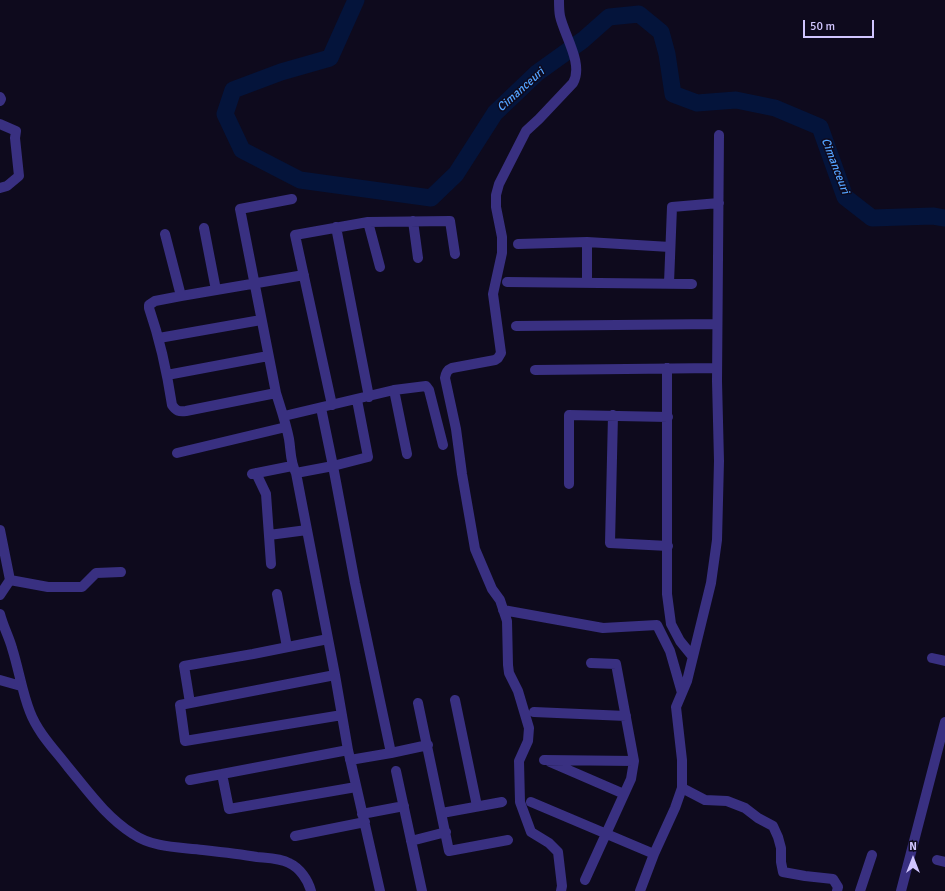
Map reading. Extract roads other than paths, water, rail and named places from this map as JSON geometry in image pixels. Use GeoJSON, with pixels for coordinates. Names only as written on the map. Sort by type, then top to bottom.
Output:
{"type":"FeatureCollection","features":[{"type":"Feature","properties":{"kind":"street"},"geometry":{"type":"LineString","coordinates":[[559,0],[560,15],[574,57],[576,78],[573,83],[526,131],[499,184],[496,195],[496,207],[502,237],[502,253],[493,294],[501,353],[495,360],[452,368],[448,370],[445,378],[456,430],[475,549],[492,589],[500,600],[506,621],[509,673],[516,686],[529,728],[528,741],[519,761],[520,802],[531,832],[550,843],[558,852],[562,886],[561,891]]}},
{"type":"Feature","properties":{"kind":"street"},"geometry":{"type":"LineString","coordinates":[[0,97],[0,101]]}},
{"type":"Feature","properties":{"kind":"street"},"geometry":{"type":"LineString","coordinates":[[0,124],[16,130],[15,138],[19,176],[7,186],[0,188]]}},
{"type":"Feature","properties":{"kind":"street"},"geometry":{"type":"LineString","coordinates":[[640,891],[682,788],[682,760],[676,707],[688,681],[711,583],[717,540],[719,461],[717,368],[719,135]]}},
{"type":"Feature","properties":{"kind":"street"},"geometry":{"type":"LineString","coordinates":[[292,199],[240,209],[255,284],[260,320],[276,393],[284,416],[307,530],[349,755],[380,891]]}},
{"type":"Feature","properties":{"kind":"street"},"geometry":{"type":"LineString","coordinates":[[669,283],[672,207],[719,203]]}},
{"type":"Feature","properties":{"kind":"street"},"geometry":{"type":"LineString","coordinates":[[413,221],[418,258]]}},
{"type":"Feature","properties":{"kind":"street"},"geometry":{"type":"LineString","coordinates":[[332,405],[295,235],[368,222],[450,221],[455,254]]}},
{"type":"Feature","properties":{"kind":"street"},"geometry":{"type":"LineString","coordinates":[[368,222],[380,267]]}},
{"type":"Feature","properties":{"kind":"street"},"geometry":{"type":"LineString","coordinates":[[336,227],[369,397]]}},
{"type":"Feature","properties":{"kind":"street"},"geometry":{"type":"LineString","coordinates":[[204,228],[216,290]]}},
{"type":"Feature","properties":{"kind":"street"},"geometry":{"type":"LineString","coordinates":[[165,234],[181,296]]}},
{"type":"Feature","properties":{"kind":"street"},"geometry":{"type":"LineString","coordinates":[[518,244],[587,242],[670,247]]}},
{"type":"Feature","properties":{"kind":"street"},"geometry":{"type":"LineString","coordinates":[[587,242],[587,282]]}},
{"type":"Feature","properties":{"kind":"street"},"geometry":{"type":"LineString","coordinates":[[276,393],[179,412],[174,409],[159,338],[149,305],[155,301],[304,275]]}},
{"type":"Feature","properties":{"kind":"street"},"geometry":{"type":"LineString","coordinates":[[507,282],[692,284]]}},
{"type":"Feature","properties":{"kind":"street"},"geometry":{"type":"LineString","coordinates":[[159,338],[260,320]]}},
{"type":"Feature","properties":{"kind":"street"},"geometry":{"type":"LineString","coordinates":[[516,326],[718,324]]}},
{"type":"Feature","properties":{"kind":"street"},"geometry":{"type":"LineString","coordinates":[[167,375],[268,356]]}},
{"type":"Feature","properties":{"kind":"street"},"geometry":{"type":"LineString","coordinates":[[668,368],[668,594],[671,624],[680,641],[693,657]]}},
{"type":"Feature","properties":{"kind":"street"},"geometry":{"type":"LineString","coordinates":[[535,370],[717,368]]}},
{"type":"Feature","properties":{"kind":"street"},"geometry":{"type":"LineString","coordinates":[[284,416],[357,400],[394,390],[423,386],[428,387],[430,390],[443,445]]}},
{"type":"Feature","properties":{"kind":"street"},"geometry":{"type":"LineString","coordinates":[[394,390],[407,454]]}},
{"type":"Feature","properties":{"kind":"street"},"geometry":{"type":"LineString","coordinates":[[271,564],[266,494],[254,474],[333,466],[368,457],[357,400]]}},
{"type":"Feature","properties":{"kind":"street"},"geometry":{"type":"LineString","coordinates":[[321,408],[355,583],[391,753]]}},
{"type":"Feature","properties":{"kind":"street"},"geometry":{"type":"LineString","coordinates":[[569,484],[569,415],[668,417]]}},
{"type":"Feature","properties":{"kind":"street"},"geometry":{"type":"LineString","coordinates":[[613,415],[610,543],[668,546]]}},
{"type":"Feature","properties":{"kind":"street"},"geometry":{"type":"LineString","coordinates":[[177,453],[286,427]]}},
{"type":"Feature","properties":{"kind":"street"},"geometry":{"type":"LineString","coordinates":[[0,530],[10,580],[0,595]]}},
{"type":"Feature","properties":{"kind":"street"},"geometry":{"type":"LineString","coordinates":[[269,535],[307,530]]}},
{"type":"Feature","properties":{"kind":"street"},"geometry":{"type":"LineString","coordinates":[[10,580],[48,587],[82,587],[96,573],[121,572]]}},
{"type":"Feature","properties":{"kind":"street"},"geometry":{"type":"LineString","coordinates":[[277,594],[287,647]]}},
{"type":"Feature","properties":{"kind":"street"},"geometry":{"type":"LineString","coordinates":[[503,610],[603,628],[657,625],[670,651],[682,694]]}},
{"type":"Feature","properties":{"kind":"street"},"geometry":{"type":"LineString","coordinates":[[0,614],[12,648],[21,686],[30,714],[44,736],[102,808],[133,835],[152,844],[236,853],[281,860],[290,863],[309,882],[311,891]]}},
{"type":"Feature","properties":{"kind":"street"},"geometry":{"type":"LineString","coordinates":[[190,702],[184,666],[328,639]]}},
{"type":"Feature","properties":{"kind":"street"},"geometry":{"type":"LineString","coordinates":[[932,658],[945,661]]}},
{"type":"Feature","properties":{"kind":"street"},"geometry":{"type":"LineString","coordinates":[[585,880],[631,779],[634,761],[616,664],[591,664]]}},
{"type":"Feature","properties":{"kind":"street"},"geometry":{"type":"LineString","coordinates":[[335,675],[180,705],[185,741],[342,715]]}},
{"type":"Feature","properties":{"kind":"street"},"geometry":{"type":"LineString","coordinates":[[0,680],[21,686]]}},
{"type":"Feature","properties":{"kind":"street"},"geometry":{"type":"LineString","coordinates":[[455,700],[476,806]]}},
{"type":"Feature","properties":{"kind":"street"},"geometry":{"type":"LineString","coordinates":[[418,703],[450,851],[508,840]]}},
{"type":"Feature","properties":{"kind":"street"},"geometry":{"type":"LineString","coordinates":[[534,712],[626,716]]}},
{"type":"Feature","properties":{"kind":"street"},"geometry":{"type":"LineString","coordinates":[[901,891],[945,722]]}},
{"type":"Feature","properties":{"kind":"street"},"geometry":{"type":"LineString","coordinates":[[190,780],[349,755],[391,753],[428,745]]}},
{"type":"Feature","properties":{"kind":"street"},"geometry":{"type":"LineString","coordinates":[[624,794],[544,760],[634,761]]}},
{"type":"Feature","properties":{"kind":"street"},"geometry":{"type":"LineString","coordinates":[[396,771],[422,891]]}},
{"type":"Feature","properties":{"kind":"street"},"geometry":{"type":"LineString","coordinates":[[222,774],[229,809],[356,787]]}},
{"type":"Feature","properties":{"kind":"street"},"geometry":{"type":"LineString","coordinates":[[682,788],[705,800],[727,801],[746,808],[758,818],[773,826],[781,848],[783,872],[833,879],[838,887],[837,891]]}},
{"type":"Feature","properties":{"kind":"street"},"geometry":{"type":"LineString","coordinates":[[442,813],[502,802]]}},
{"type":"Feature","properties":{"kind":"street"},"geometry":{"type":"LineString","coordinates":[[531,802],[654,854]]}},
{"type":"Feature","properties":{"kind":"street"},"geometry":{"type":"LineString","coordinates":[[295,836],[404,806]]}},
{"type":"Feature","properties":{"kind":"street"},"geometry":{"type":"LineString","coordinates":[[411,841],[446,832]]}},
{"type":"Feature","properties":{"kind":"street"},"geometry":{"type":"LineString","coordinates":[[860,891],[872,854]]}},
{"type":"Feature","properties":{"kind":"waterway","name":"Cimanceuri"},"geometry":{"type":"LineString","coordinates":[[356,0],[330,58],[281,72],[233,90],[225,114],[242,150],[300,180],[431,198],[456,174],[495,113],[537,73],[583,40],[609,17],[639,14],[661,32],[667,54],[673,94],[697,103],[736,100],[775,108],[820,127],[845,197],[872,218],[933,216],[945,218]]}}]}
